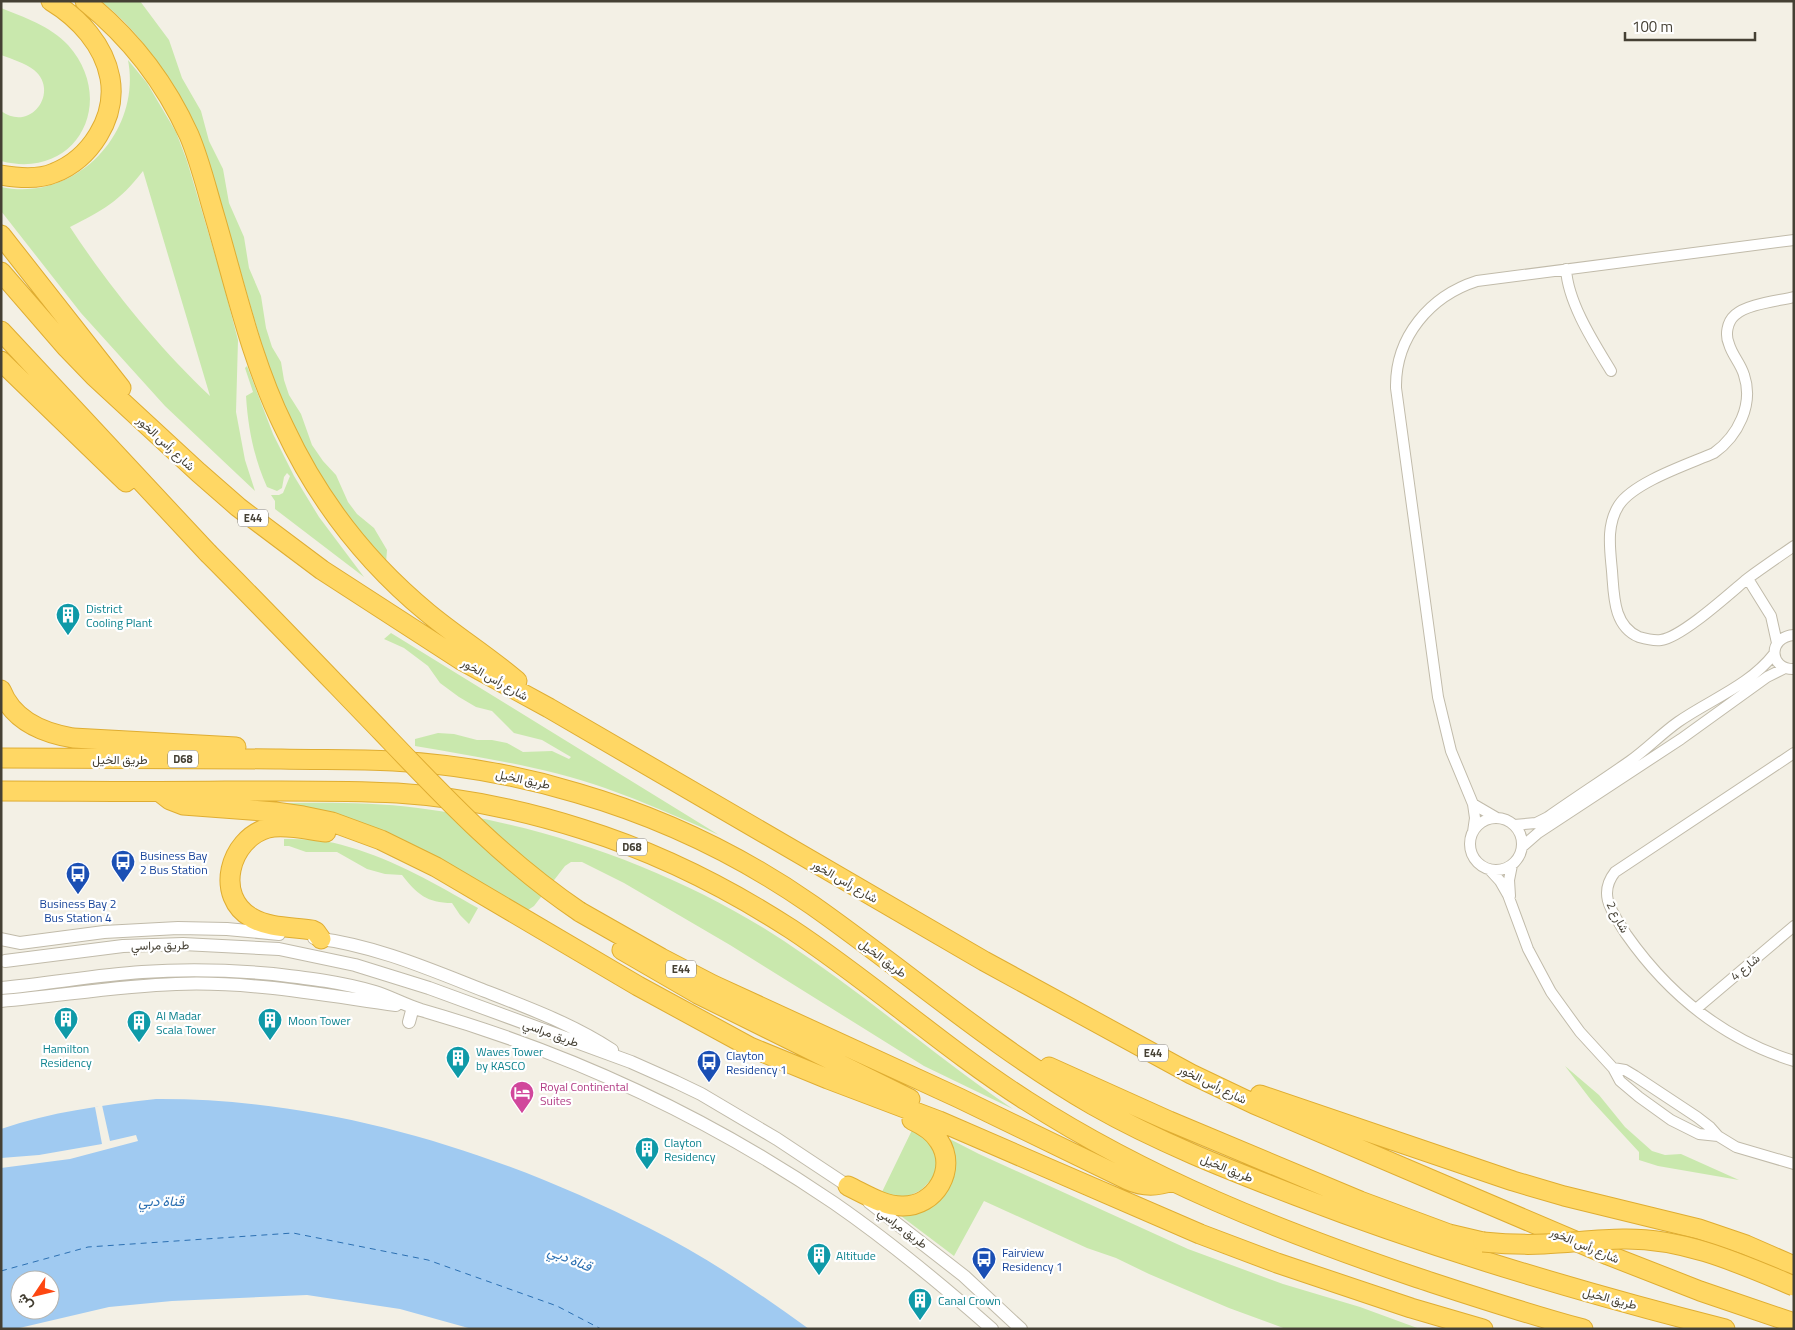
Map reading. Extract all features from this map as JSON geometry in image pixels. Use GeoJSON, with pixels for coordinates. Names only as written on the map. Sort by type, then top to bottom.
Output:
{"type":"FeatureCollection","features":[{"type":"Feature","properties":{"kind":"highway"},"geometry":{"type":"LineString","coordinates":[[1,175],[33,178],[53,174],[71,164],[87,151],[99,134],[107,116],[111,98],[110,79],[105,60],[96,43],[83,26],[65,10],[51,1]]}},
{"type":"Feature","properties":{"kind":"highway"},"geometry":{"type":"LineString","coordinates":[[85,1],[103,16],[133,47],[159,81],[180,116],[202,169],[264,381],[296,452],[325,502],[358,545],[393,582],[427,613],[495,664],[549,708]]}},
{"type":"Feature","properties":{"kind":"highway"},"geometry":{"type":"LineString","coordinates":[[1,235],[159,436]]}},
{"type":"Feature","properties":{"kind":"highway","name":"شارع رأس الخور"},"geometry":{"type":"LineString","coordinates":[[1,272],[94,376],[238,507],[322,570],[444,650],[549,708],[984,961],[1222,1089],[1608,1255],[1691,1288],[1794,1323]]}},
{"type":"Feature","properties":{"kind":"highway","name":"E44"},"geometry":{"type":"LineString","coordinates":[[1,331],[208,553],[463,817],[550,892],[580,912],[783,1026],[958,1098],[1137,1184],[1155,1186],[1172,1181]]}},
{"type":"Feature","properties":{"kind":"highway"},"geometry":{"type":"LineString","coordinates":[[1,362],[134,489],[208,553]]}},
{"type":"Feature","properties":{"kind":"highway"},"geometry":{"type":"LineString","coordinates":[[1,690],[10,706],[18,715],[40,730],[51,734],[73,738],[235,747],[254,752],[267,759]]}},
{"type":"Feature","properties":{"kind":"highway","name":"طريق الخيل"},"geometry":{"type":"LineString","coordinates":[[1,758],[339,759],[422,763],[480,770],[555,786],[632,811],[708,844],[769,878],[834,921],[1010,1052],[1066,1089],[1124,1122],[1180,1149],[1279,1190],[1462,1255],[1725,1329]]}},
{"type":"Feature","properties":{"kind":"highway","name":"D68"},"geometry":{"type":"LineString","coordinates":[[1,791],[345,792],[436,797],[491,806],[545,818],[620,842],[692,872],[761,910],[826,953],[958,1053],[1027,1101],[1098,1144],[1172,1181]]}},
{"type":"Feature","properties":{"kind":"highway"},"geometry":{"type":"LineString","coordinates":[[160,792],[170,800],[183,804],[289,814],[332,822],[353,829],[418,857],[722,1033],[765,1053],[939,1121],[1200,1234],[1277,1263],[1411,1308],[1482,1329]]}},
{"type":"Feature","properties":{"kind":"highway"},"geometry":{"type":"LineString","coordinates":[[321,939],[312,930],[253,920],[244,914],[237,905],[229,887],[229,876],[236,855],[242,845],[251,838],[269,828],[280,828],[324,832],[353,838],[396,854],[466,890],[486,896]]}},
{"type":"Feature","properties":{"kind":"highway"},"geometry":{"type":"LineString","coordinates":[[783,1026],[922,1105],[933,1113],[939,1121]]}},
{"type":"Feature","properties":{"kind":"highway"},"geometry":{"type":"LineString","coordinates":[[1010,1052],[1360,1201],[1449,1234],[1483,1242],[1526,1245],[1616,1239],[1659,1241],[1692,1248],[1744,1265],[1794,1286]]}},
{"type":"Feature","properties":{"kind":"highway"},"geometry":{"type":"LineString","coordinates":[[828,1079],[848,1093],[925,1127],[934,1133],[945,1152],[945,1174],[942,1184],[932,1196],[918,1204],[894,1205],[848,1186]]}},
{"type":"Feature","properties":{"kind":"highway"},"geometry":{"type":"LineString","coordinates":[[1222,1089],[1234,1089],[1257,1094],[1483,1172],[1536,1188],[1699,1229],[1746,1245],[1794,1266]]}},
{"type":"Feature","properties":{"kind":"highway"},"geometry":{"type":"LineString","coordinates":[[1172,1181],[1229,1207],[1337,1251],[1478,1298],[1582,1329]]}},
{"type":"Feature","properties":{"kind":"street"},"geometry":{"type":"LineString","coordinates":[[1473,832],[1480,823],[1491,818],[1503,819],[1514,825],[1522,837],[1519,857],[1512,865],[1499,870],[1489,869],[1479,864],[1472,854],[1470,843],[1475,818],[1473,804],[1451,751],[1438,697],[1396,388],[1398,364],[1405,343],[1416,324],[1430,307],[1447,294],[1467,284],[1488,279],[1794,240]]}},
{"type":"Feature","properties":{"kind":"street"},"geometry":{"type":"LineString","coordinates":[[1566,269],[1568,282],[1580,314],[1611,371]]}},
{"type":"Feature","properties":{"kind":"street"},"geometry":{"type":"LineString","coordinates":[[1794,297],[1748,308],[1735,315],[1730,321],[1728,344],[1744,375],[1747,386],[1747,399],[1744,412],[1725,445],[1714,453],[1652,480],[1630,493],[1619,505],[1614,514],[1610,532],[1616,610],[1623,624],[1629,630],[1644,639],[1662,640],[1678,634],[1748,579],[1794,546]]}},
{"type":"Feature","properties":{"kind":"street"},"geometry":{"type":"LineString","coordinates":[[1748,579],[1771,616],[1794,635]]}},
{"type":"Feature","properties":{"kind":"street"},"geometry":{"type":"LineString","coordinates":[[1514,825],[1536,823],[1548,817],[1631,760],[1678,722],[1750,678],[1774,654],[1777,643],[1771,616]]}},
{"type":"Feature","properties":{"kind":"street"},"geometry":{"type":"LineString","coordinates":[[1777,643],[1787,636],[1794,635]]}},
{"type":"Feature","properties":{"kind":"street"},"geometry":{"type":"LineString","coordinates":[[1774,654],[1780,665],[1791,670]]}},
{"type":"Feature","properties":{"kind":"street"},"geometry":{"type":"LineString","coordinates":[[1522,847],[1538,833],[1687,735],[1761,681],[1791,670]]}},
{"type":"Feature","properties":{"kind":"street"},"geometry":{"type":"LineString","coordinates":[[1678,722],[1687,725],[1687,735]]}},
{"type":"Feature","properties":{"kind":"street","name":"شارع 2"},"geometry":{"type":"LineString","coordinates":[[1794,753],[1615,872],[1608,884],[1607,897],[1612,911],[1638,952],[1660,978],[1696,1009],[1743,1041],[1794,1061]]}},
{"type":"Feature","properties":{"kind":"street"},"geometry":{"type":"LineString","coordinates":[[1473,804],[1496,818]]}},
{"type":"Feature","properties":{"kind":"street"},"geometry":{"type":"LineString","coordinates":[[1511,902],[1509,880],[1512,865]]}},
{"type":"Feature","properties":{"kind":"street"},"geometry":{"type":"LineString","coordinates":[[1489,869],[1500,881],[1511,902],[1528,949],[1551,992],[1580,1032],[1613,1068],[1623,1084],[1671,1120],[1693,1132],[1706,1136],[1718,1136]]}},
{"type":"Feature","properties":{"kind":"street","name":"شارع 4"},"geometry":{"type":"LineString","coordinates":[[1696,1009],[1794,926]]}},
{"type":"Feature","properties":{"kind":"street"},"geometry":{"type":"LineString","coordinates":[[1,939],[20,943],[112,932],[186,928],[252,931],[321,939],[358,946],[410,962],[577,1029],[631,1062]]}},
{"type":"Feature","properties":{"kind":"street","name":"طريق مراسي"},"geometry":{"type":"LineString","coordinates":[[5,961],[94,949],[151,944],[239,946],[304,954],[355,965],[405,979],[631,1062],[676,1082],[725,1108],[801,1154],[848,1186],[932,1250],[1022,1329]]}},
{"type":"Feature","properties":{"kind":"street","name":"طريق مراسي"},"geometry":{"type":"LineString","coordinates":[[1,988],[142,972],[207,971],[276,975],[345,985],[386,995],[413,1007],[494,1032],[577,1063],[662,1102],[736,1142],[842,1209],[945,1289],[992,1329]]}},
{"type":"Feature","properties":{"kind":"street"},"geometry":{"type":"LineString","coordinates":[[1,1001],[21,1004],[50,996],[117,987],[165,989],[237,985],[281,994],[413,1007],[409,1022]]}},
{"type":"Feature","properties":{"kind":"street"},"geometry":{"type":"LineString","coordinates":[[38,1007],[50,996]]}},
{"type":"Feature","properties":{"kind":"street"},"geometry":{"type":"LineString","coordinates":[[1613,1068],[1630,1073],[1704,1122],[1718,1136],[1736,1147],[1751,1153],[1794,1164]]}},
{"type":"Feature","properties":{"kind":"street"},"geometry":{"type":"LineString","coordinates":[[1647,1103],[1655,1090]]}},
{"type":"Feature","properties":{"kind":"street"},"geometry":{"type":"LineString","coordinates":[[1411,1308],[1456,1329]]}},
{"type":"Feature","properties":{"kind":"green space"},"geometry":{"type":"Polygon","coordinates":[[[101,1],[140,1],[169,40],[182,78],[201,111],[209,141],[223,169],[229,203],[244,237],[249,268],[261,296],[266,328],[272,347],[281,362],[289,395],[301,414],[312,445],[336,475],[348,502],[357,514],[374,528],[387,550],[386,563],[330,491],[305,451],[286,412],[260,339],[224,214],[204,154],[178,97],[145,45],[101,1]]]}},
{"type":"Feature","properties":{"kind":"green space"},"geometry":{"type":"Polygon","coordinates":[[[1,8],[53,32],[68,45],[83,67],[89,90],[89,112],[82,132],[69,148],[51,159],[28,164],[1,161],[1,111],[12,116],[22,117],[31,113],[38,107],[43,98],[44,88],[41,79],[34,70],[23,63],[1,55],[1,8]]]}},
{"type":"Feature","properties":{"kind":"green space"},"geometry":{"type":"Polygon","coordinates":[[[128,60],[147,83],[176,132],[187,161],[238,340],[236,412],[245,460],[255,491],[165,406],[81,313],[1,211],[1,187],[28,189],[54,184],[77,173],[97,157],[113,136],[124,113],[130,87],[128,60]],[[143,171],[118,198],[70,227],[101,271],[153,337],[210,396],[143,171]]]}},
{"type":"Feature","properties":{"kind":"green space"},"geometry":{"type":"Polygon","coordinates":[[[247,366],[273,434],[294,476],[319,517],[364,577],[275,509],[275,501],[271,495],[283,493],[290,476],[287,473],[284,477],[282,488],[277,491],[267,487],[262,476],[252,443],[248,420],[246,396],[253,392],[245,368],[247,366]]]}},
{"type":"Feature","properties":{"kind":"green space"},"geometry":{"type":"Polygon","coordinates":[[[391,633],[719,835],[634,799],[559,774],[511,763],[415,746],[415,739],[438,733],[454,734],[477,740],[507,743],[523,752],[552,751],[569,759],[571,757],[542,740],[514,733],[492,711],[476,707],[459,697],[440,683],[428,666],[404,648],[384,639],[391,633]]]}},
{"type":"Feature","properties":{"kind":"green space"},"geometry":{"type":"Polygon","coordinates":[[[263,803],[379,804],[466,815],[561,838],[654,872],[699,893],[784,941],[1013,1109],[924,1066],[730,945],[624,883],[582,862],[571,862],[565,866],[534,906],[528,910],[520,909],[473,879],[263,803]]]}},
{"type":"Feature","properties":{"kind":"green space"},"geometry":{"type":"Polygon","coordinates":[[[284,839],[325,841],[366,852],[415,874],[478,908],[469,924],[452,903],[443,903],[423,896],[402,875],[385,874],[367,869],[337,852],[306,852],[284,846],[284,839]]]}},
{"type":"Feature","properties":{"kind":"green space"},"geometry":{"type":"Polygon","coordinates":[[[1565,1066],[1599,1095],[1625,1127],[1652,1151],[1665,1155],[1681,1154],[1739,1180],[1658,1166],[1639,1160],[1639,1152],[1591,1100],[1565,1066]]]}},
{"type":"Feature","properties":{"kind":"green space"},"geometry":{"type":"Polygon","coordinates":[[[914,1126],[926,1132],[937,1155],[936,1170],[931,1180],[921,1190],[909,1196],[897,1198],[881,1194],[914,1126]]]}},
{"type":"Feature","properties":{"kind":"green space"},"geometry":{"type":"Polygon","coordinates":[[[936,1132],[979,1154],[1188,1249],[1283,1284],[1360,1307],[1420,1329],[1286,1329],[1229,1308],[1116,1258],[1087,1248],[984,1201],[954,1256],[893,1210],[940,1195],[936,1132]]]}},
{"type":"Feature","properties":{"kind":"water","name":"قناة دبي"},"geometry":{"type":"Polygon","coordinates":[[[156,1099],[220,1101],[284,1108],[347,1119],[410,1134],[471,1153],[532,1175],[591,1200],[649,1228],[731,1275],[809,1329],[472,1329],[400,1309],[307,1295],[172,1301],[109,1307],[60,1318],[60,1270],[10,1270],[10,1320],[53,1320],[15,1329],[1,1329],[1,1129],[58,1114],[156,1099]]]}},
{"type":"Feature","properties":{"kind":"pier"},"geometry":{"type":"Polygon","coordinates":[[[102,1105],[110,1141],[136,1135],[138,1141],[70,1159],[1,1168],[1,1158],[39,1155],[102,1144],[95,1107],[102,1105]]]}},
{"type":"Feature","properties":{"kind":"ferry route"},"geometry":{"type":"LineString","coordinates":[[1,1271],[88,1247],[293,1233],[428,1260],[557,1306],[601,1329]]}},
{"type":"Feature","properties":{"kind":"place","name":"District Cooling Plant"},"geometry":{"type":"Point","coordinates":[68,636]}},
{"type":"Feature","properties":{"kind":"place","name":"Business Bay 2 Bus Station"},"geometry":{"type":"Point","coordinates":[123,883]}},
{"type":"Feature","properties":{"kind":"place","name":"Business Bay 2 Bus Station 4"},"geometry":{"type":"Point","coordinates":[78,895]}},
{"type":"Feature","properties":{"kind":"place","name":"Hamilton Residency"},"geometry":{"type":"Point","coordinates":[66,1040]}},
{"type":"Feature","properties":{"kind":"place","name":"Moon Tower"},"geometry":{"type":"Point","coordinates":[270,1041]}},
{"type":"Feature","properties":{"kind":"place","name":"Al Madar Scala Tower"},"geometry":{"type":"Point","coordinates":[139,1043]}},
{"type":"Feature","properties":{"kind":"place","name":"Waves Tower by KASCO"},"geometry":{"type":"Point","coordinates":[458,1079]}},
{"type":"Feature","properties":{"kind":"place","name":"Clayton Residency 1"},"geometry":{"type":"Point","coordinates":[709,1083]}},
{"type":"Feature","properties":{"kind":"place","name":"Royal Continental Suites"},"geometry":{"type":"Point","coordinates":[522,1114]}},
{"type":"Feature","properties":{"kind":"place","name":"Clayton Residency"},"geometry":{"type":"Point","coordinates":[647,1170]}},
{"type":"Feature","properties":{"kind":"place","name":"Altitude"},"geometry":{"type":"Point","coordinates":[819,1276]}},
{"type":"Feature","properties":{"kind":"place","name":"Fairview Residency 1"},"geometry":{"type":"Point","coordinates":[984,1280]}},
{"type":"Feature","properties":{"kind":"place","name":"Canal Crown"},"geometry":{"type":"Point","coordinates":[920,1321]}}]}
